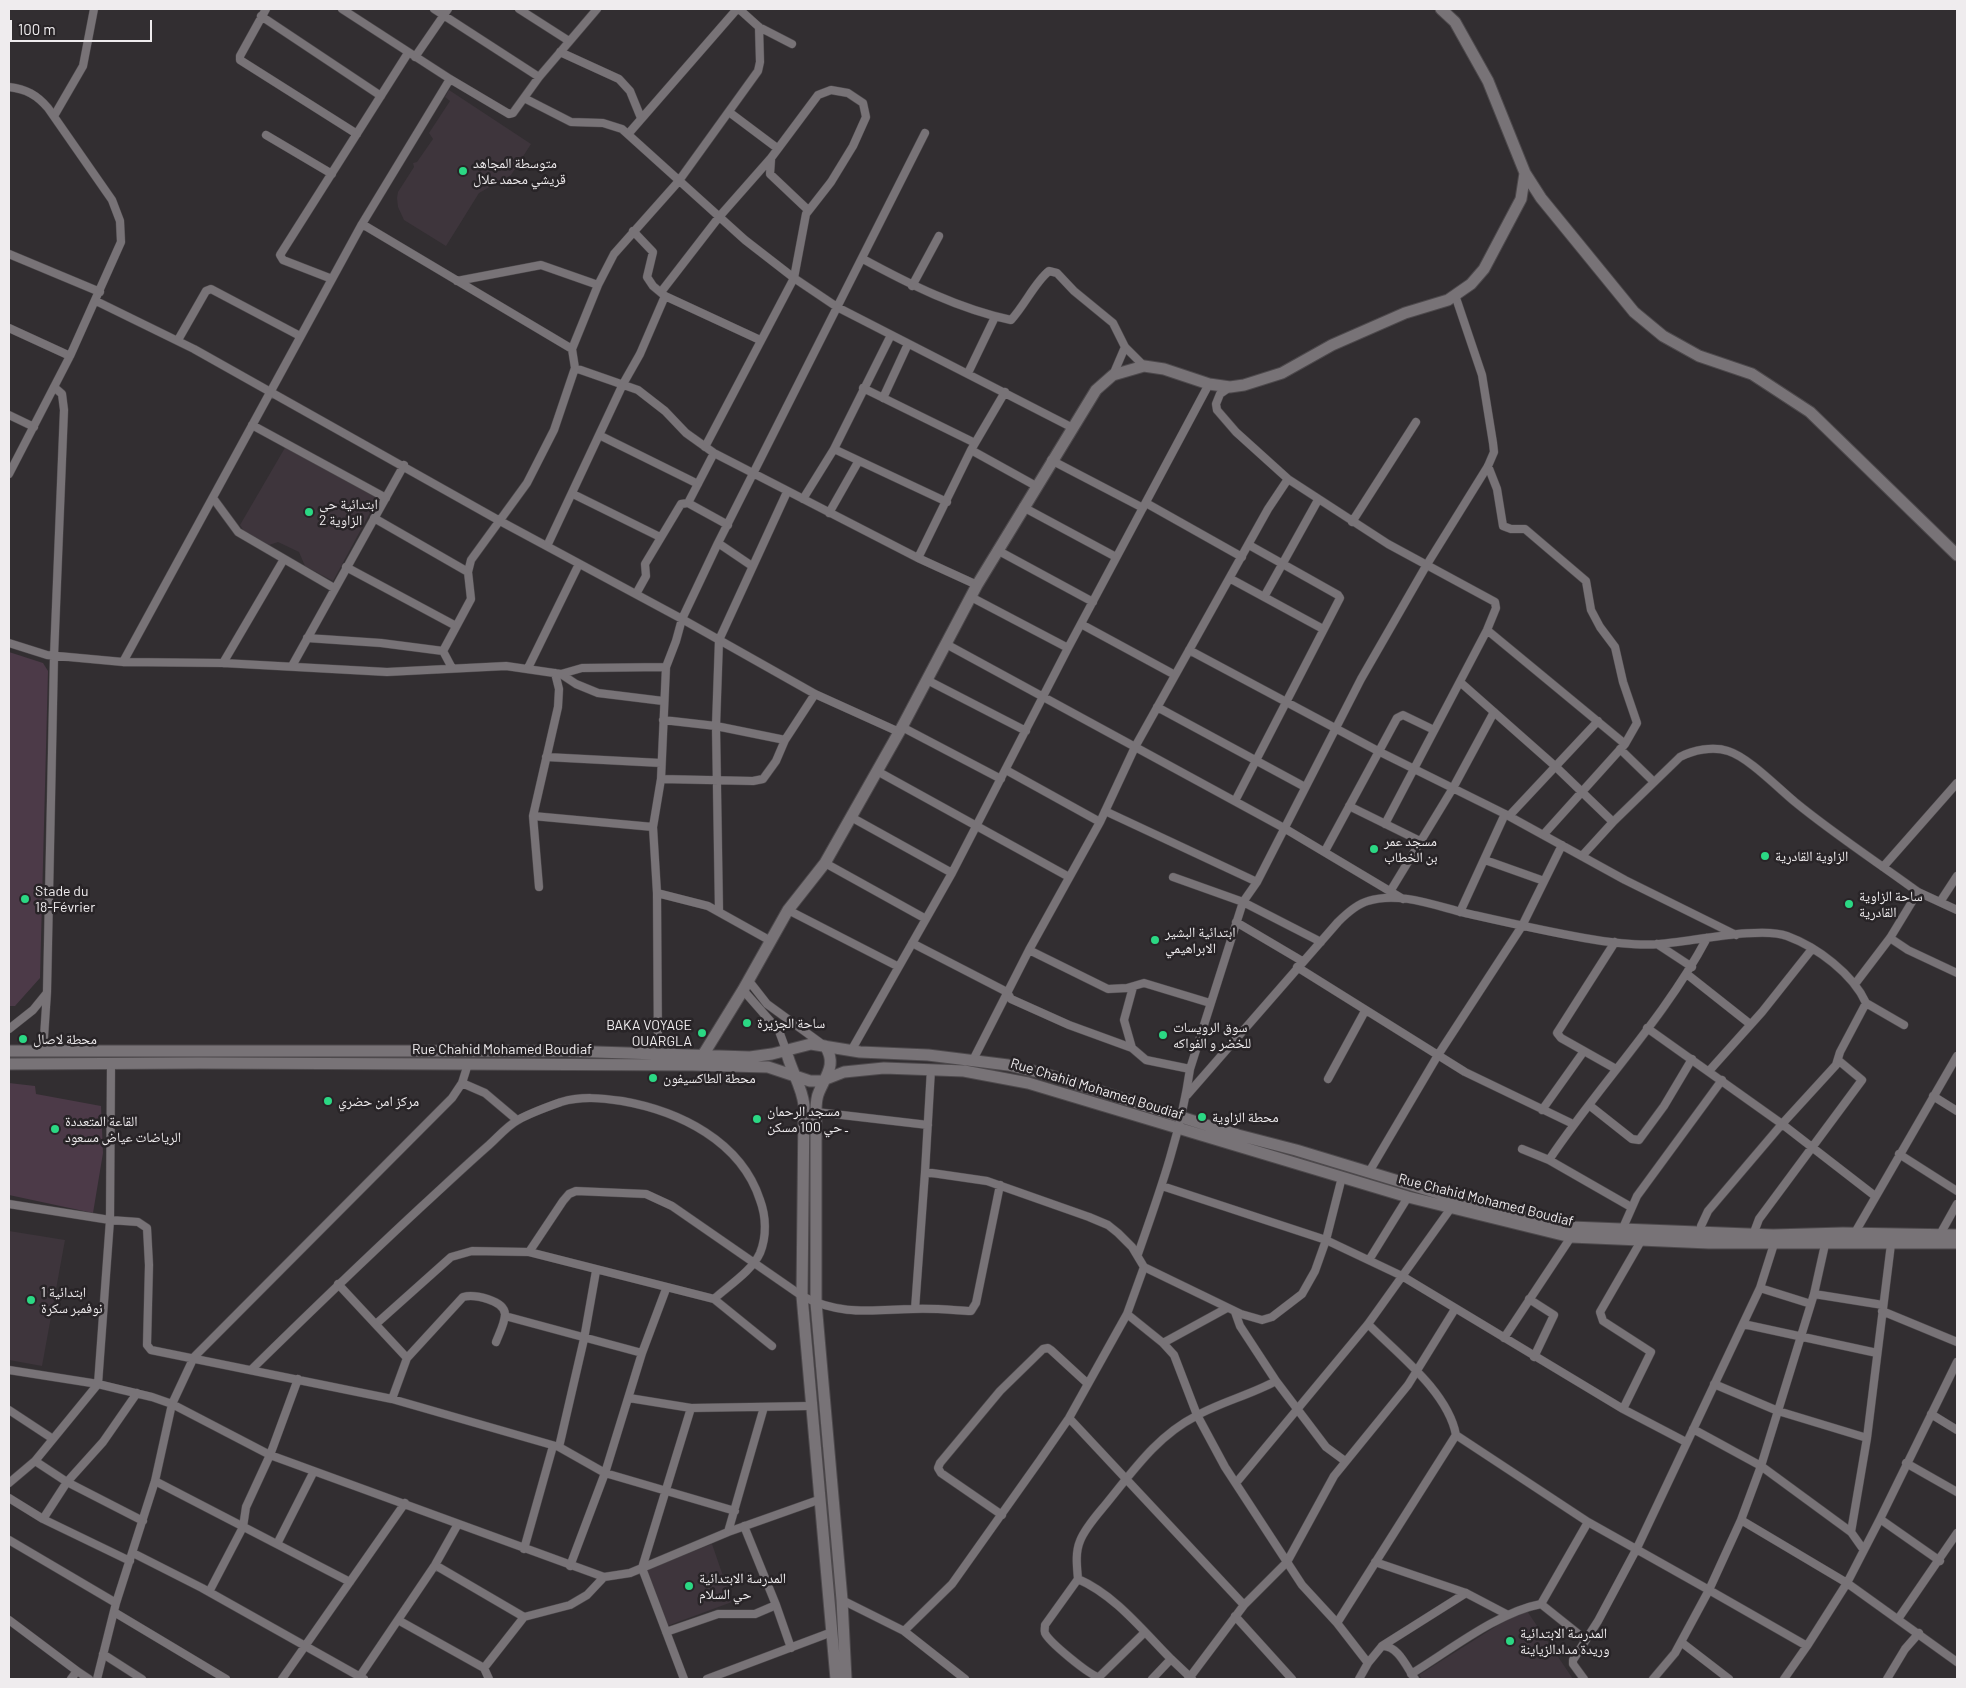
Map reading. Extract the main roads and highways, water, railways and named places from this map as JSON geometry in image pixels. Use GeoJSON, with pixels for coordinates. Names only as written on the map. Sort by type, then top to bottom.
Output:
{"type":"FeatureCollection","features":[{"type":"Feature","properties":{"kind":"main road"},"geometry":{"type":"LineString","coordinates":[[1441,9],[1455,22],[1488,81],[1526,173],[1541,198],[1577,244],[1646,324],[1699,356],[1752,374],[1810,412],[1957,555]]}},
{"type":"Feature","properties":{"kind":"main road"},"geometry":{"type":"LineString","coordinates":[[703,1055],[746,986],[769,940],[788,910],[825,863],[997,550],[1096,390],[1113,375],[1144,366],[1164,369],[1209,384],[1230,387],[1268,379],[1332,345],[1405,313],[1448,300],[1471,284],[1484,269],[1521,199],[1526,173]]}},
{"type":"Feature","properties":{"kind":"main road"},"geometry":{"type":"LineString","coordinates":[[1521,199],[1541,198]]}},
{"type":"Feature","properties":{"kind":"main road","name":"Rue Chahid Mohamed Boudiaf"},"geometry":{"type":"LineString","coordinates":[[9,1050],[43,1052],[118,1049],[658,1053],[750,1057],[803,1045],[826,1046],[851,1051],[928,1054],[1025,1069],[1075,1082],[1238,1136],[1541,1222],[1572,1227],[1622,1230],[1826,1238],[1937,1239],[1957,1243]]}},
{"type":"Feature","properties":{"kind":"main road"},"geometry":{"type":"LineString","coordinates":[[826,1046],[832,1061],[826,1079],[818,1094],[816,1112],[816,1303],[832,1549],[832,1632],[836,1679]]}},
{"type":"Feature","properties":{"kind":"main road"},"geometry":{"type":"LineString","coordinates":[[786,1050],[804,1102],[802,1296],[810,1406],[821,1499],[842,1600],[846,1679]]}},
{"type":"Feature","properties":{"kind":"main road"},"geometry":{"type":"LineString","coordinates":[[976,1060],[977,1072]]}},
{"type":"Feature","properties":{"kind":"main road","name":"Rue Chahid Mohamed Boudiaf"},"geometry":{"type":"LineString","coordinates":[[9,1064],[468,1064],[758,1067],[780,1070],[810,1081],[826,1079],[838,1073],[860,1070],[931,1069],[977,1072],[1005,1077],[1070,1095],[1177,1129],[1408,1197],[1571,1237],[1641,1241],[1774,1244],[1826,1238]]}},
{"type":"Feature","properties":{"kind":"main road"},"geometry":{"type":"LineString","coordinates":[[1070,1095],[1075,1082]]}},
{"type":"Feature","properties":{"kind":"main road"},"geometry":{"type":"LineString","coordinates":[[804,1142],[816,1142]]}},
{"type":"Feature","properties":{"kind":"main road","name":"Rue Chahid Mohamed Boudiaf"},"geometry":{"type":"LineString","coordinates":[[1852,1238],[1891,1244],[1957,1235]]}},
{"type":"Feature","properties":{"kind":"place","name":"متوسطة المجاهد قريشي محمد علال"},"geometry":{"type":"Point","coordinates":[463,171]}},
{"type":"Feature","properties":{"kind":"place","name":"ابتدائية حي الزاوية 2"},"geometry":{"type":"Point","coordinates":[309,512]}},
{"type":"Feature","properties":{"kind":"place","name":"مسجد عمر بن الخطاب"},"geometry":{"type":"Point","coordinates":[1374,849]}},
{"type":"Feature","properties":{"kind":"place","name":"الزاوية القادرية"},"geometry":{"type":"Point","coordinates":[1765,856]}},
{"type":"Feature","properties":{"kind":"place","name":"Stade du 18-Février"},"geometry":{"type":"Point","coordinates":[25,899]}},
{"type":"Feature","properties":{"kind":"place","name":"ساحة الزاوية القادرية"},"geometry":{"type":"Point","coordinates":[1849,904]}},
{"type":"Feature","properties":{"kind":"place","name":"ابتدائية البشير الابراهيمي"},"geometry":{"type":"Point","coordinates":[1155,940]}},
{"type":"Feature","properties":{"kind":"place","name":"ساحة الجزيرة"},"geometry":{"type":"Point","coordinates":[747,1023]}},
{"type":"Feature","properties":{"kind":"place","name":"BAKA VOYAGE OUARGLA"},"geometry":{"type":"Point","coordinates":[702,1033]}},
{"type":"Feature","properties":{"kind":"place","name":"سوق الرويسات للخضر و الفواكه"},"geometry":{"type":"Point","coordinates":[1163,1035]}},
{"type":"Feature","properties":{"kind":"place","name":"محطة لاصال"},"geometry":{"type":"Point","coordinates":[23,1039]}},
{"type":"Feature","properties":{"kind":"place","name":"محطة الطاكسيفون"},"geometry":{"type":"Point","coordinates":[653,1078]}},
{"type":"Feature","properties":{"kind":"place","name":"مركز امن حضري"},"geometry":{"type":"Point","coordinates":[328,1101]}},
{"type":"Feature","properties":{"kind":"place","name":"محطة الزاوية"},"geometry":{"type":"Point","coordinates":[1202,1117]}},
{"type":"Feature","properties":{"kind":"place","name":"مسجد الرحمان ـ حي 100 مسكن"},"geometry":{"type":"Point","coordinates":[757,1119]}},
{"type":"Feature","properties":{"kind":"place","name":"القاعة المتعددة الرياضات عياض مسعود"},"geometry":{"type":"Point","coordinates":[55,1129]}},
{"type":"Feature","properties":{"kind":"place","name":"ابتدائية 1 نوفمبر سكرة"},"geometry":{"type":"Point","coordinates":[31,1300]}},
{"type":"Feature","properties":{"kind":"place","name":"المدرسة الابتدائية حي السلام"},"geometry":{"type":"Point","coordinates":[689,1586]}},
{"type":"Feature","properties":{"kind":"place","name":"المدرسة الابتدائية وريدة مدادالزياينة"},"geometry":{"type":"Point","coordinates":[1510,1641]}}]}
